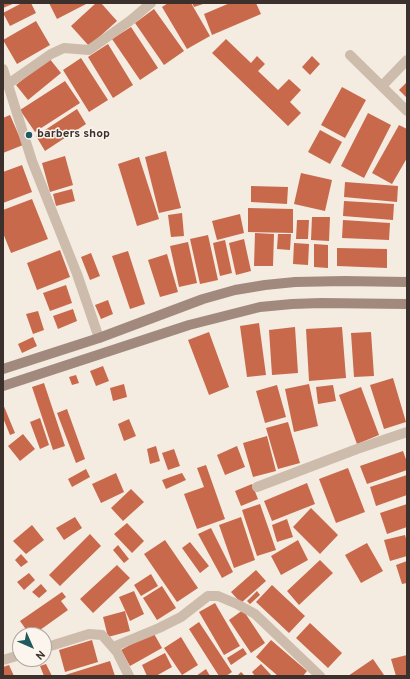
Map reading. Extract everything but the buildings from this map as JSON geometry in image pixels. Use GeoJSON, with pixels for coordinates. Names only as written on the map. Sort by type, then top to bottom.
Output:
{"type":"FeatureCollection","features":[{"type":"Feature","properties":{"kind":"main road"},"geometry":{"type":"LineString","coordinates":[[3,369],[99,338],[203,299],[235,290],[295,282],[407,282]]}},
{"type":"Feature","properties":{"kind":"main road"},"geometry":{"type":"LineString","coordinates":[[3,386],[189,325],[260,307],[320,303],[407,304]]}},
{"type":"Feature","properties":{"kind":"street"},"geometry":{"type":"LineString","coordinates":[[8,84],[51,54],[64,48],[89,50],[131,20],[151,3]]}},
{"type":"Feature","properties":{"kind":"street"},"geometry":{"type":"LineString","coordinates":[[350,56],[407,111]]}},
{"type":"Feature","properties":{"kind":"street"},"geometry":{"type":"LineString","coordinates":[[382,86],[407,60]]}},
{"type":"Feature","properties":{"kind":"street"},"geometry":{"type":"LineString","coordinates":[[3,69],[32,161],[77,274],[99,338]]}},
{"type":"Feature","properties":{"kind":"street"},"geometry":{"type":"LineString","coordinates":[[256,487],[407,432]]}},
{"type":"Feature","properties":{"kind":"street"},"geometry":{"type":"LineString","coordinates":[[113,648],[160,628],[181,617],[208,596],[218,596],[255,614],[320,676]]}},
{"type":"Feature","properties":{"kind":"street"},"geometry":{"type":"LineString","coordinates":[[52,646],[89,634],[102,635],[118,652],[129,676]]}},
{"type":"Feature","properties":{"kind":"place","name":"barbers shop"},"geometry":{"type":"Point","coordinates":[29,135]}}]}
